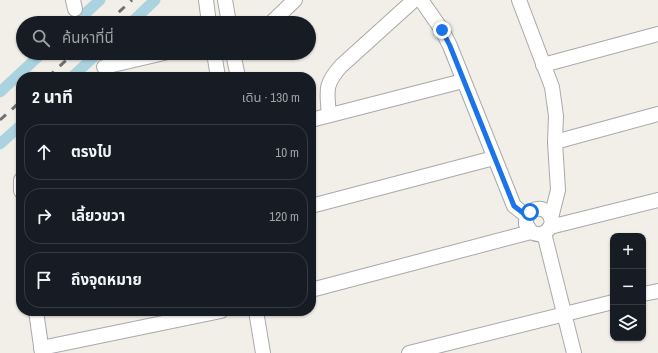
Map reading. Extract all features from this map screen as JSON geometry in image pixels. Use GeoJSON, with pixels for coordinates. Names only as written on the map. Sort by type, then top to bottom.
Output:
{"type":"FeatureCollection","features":[{"type":"Feature","properties":{"kind":"street"},"geometry":{"type":"LineString","coordinates":[[206,0],[209,16]]}},
{"type":"Feature","properties":{"kind":"street"},"geometry":{"type":"LineString","coordinates":[[225,0],[228,16]]}},
{"type":"Feature","properties":{"kind":"street"},"geometry":{"type":"LineString","coordinates":[[278,16],[295,0]]}},
{"type":"Feature","properties":{"kind":"street"},"geometry":{"type":"LineString","coordinates":[[329,115],[327,89],[334,75],[341,66],[414,0]]}},
{"type":"Feature","properties":{"kind":"street"},"geometry":{"type":"LineString","coordinates":[[421,0],[442,30],[450,46],[514,206],[527,216]]}},
{"type":"Feature","properties":{"kind":"street"},"geometry":{"type":"LineString","coordinates":[[519,0],[552,87],[556,116],[555,142],[558,190],[544,228]]}},
{"type":"Feature","properties":{"kind":"street"},"geometry":{"type":"LineString","coordinates":[[543,65],[658,34]]}},
{"type":"Feature","properties":{"kind":"street"},"geometry":{"type":"LineString","coordinates":[[104,67],[134,60]]}},
{"type":"Feature","properties":{"kind":"street"},"geometry":{"type":"LineString","coordinates":[[215,60],[217,72]]}},
{"type":"Feature","properties":{"kind":"street"},"geometry":{"type":"LineString","coordinates":[[234,60],[237,72]]}},
{"type":"Feature","properties":{"kind":"street"},"geometry":{"type":"LineString","coordinates":[[316,119],[463,81]]}},
{"type":"Feature","properties":{"kind":"street"},"geometry":{"type":"LineString","coordinates":[[555,142],[658,114]]}},
{"type":"Feature","properties":{"kind":"street"},"geometry":{"type":"LineString","coordinates":[[316,205],[494,158]]}},
{"type":"Feature","properties":{"kind":"street"},"geometry":{"type":"LineString","coordinates":[[316,289],[544,228],[658,200]]}},
{"type":"Feature","properties":{"kind":"street"},"geometry":{"type":"LineString","coordinates":[[544,228],[526,224],[527,216],[530,212],[538,208],[546,211],[544,228],[574,353]]}},
{"type":"Feature","properties":{"kind":"street"},"geometry":{"type":"LineString","coordinates":[[646,293],[658,290]]}},
{"type":"Feature","properties":{"kind":"street"},"geometry":{"type":"LineString","coordinates":[[409,353],[610,303]]}},
{"type":"Feature","properties":{"kind":"street"},"geometry":{"type":"LineString","coordinates":[[37,316],[42,350],[198,316]]}},
{"type":"Feature","properties":{"kind":"street"},"geometry":{"type":"LineString","coordinates":[[257,316],[263,353]]}},
{"type":"Feature","properties":{"kind":"waterway"},"geometry":{"type":"LineString","coordinates":[[83,16],[100,0]]}},
{"type":"Feature","properties":{"kind":"waterway"},"geometry":{"type":"LineString","coordinates":[[138,16],[155,0]]}},
{"type":"Feature","properties":{"kind":"waterway"},"geometry":{"type":"LineString","coordinates":[[22,72],[34,60]]}},
{"type":"Feature","properties":{"kind":"waterway"},"geometry":{"type":"LineString","coordinates":[[77,72],[90,60]]}},
{"type":"Feature","properties":{"kind":"waterway"},"geometry":{"type":"LineString","coordinates":[[0,92],[16,77]]}},
{"type":"Feature","properties":{"kind":"waterway"},"geometry":{"type":"LineString","coordinates":[[0,144],[16,130]]}},
{"type":"Feature","properties":{"kind":"railway"},"geometry":{"type":"LineString","coordinates":[[115,16],[132,0]]}},
{"type":"Feature","properties":{"kind":"railway"},"geometry":{"type":"LineString","coordinates":[[53,72],[66,60]]}},
{"type":"Feature","properties":{"kind":"railway"},"geometry":{"type":"LineString","coordinates":[[0,120],[16,106]]}},
{"type":"Feature","properties":{"kind":"route"},"geometry":{"type":"LineString","coordinates":[[442,30],[450,46],[514,206],[527,216],[530,212]]}}]}
